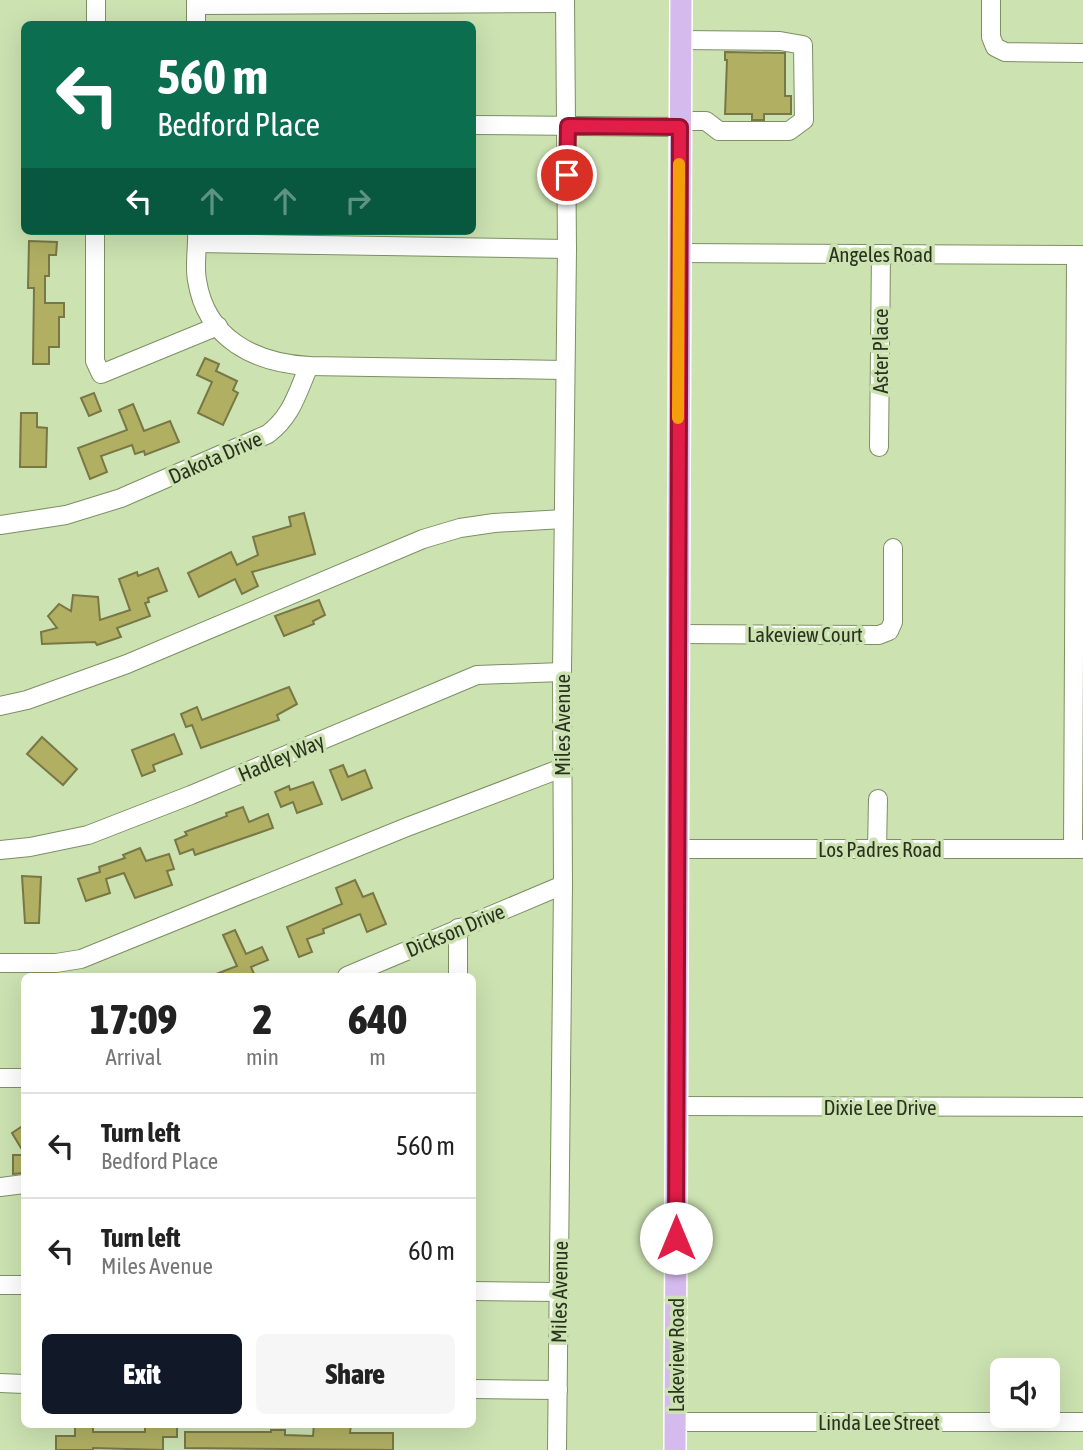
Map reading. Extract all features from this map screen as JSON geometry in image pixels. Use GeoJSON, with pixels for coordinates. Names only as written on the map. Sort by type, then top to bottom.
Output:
{"type":"FeatureCollection","features":[{"type":"Feature","properties":{"kind":"main road","name":"Lakeview Road"},"geometry":{"type":"LineString","coordinates":[[675,1450],[681,0]]}},
{"type":"Feature","properties":{"kind":"street"},"geometry":{"type":"LineString","coordinates":[[96,0],[96,21]]}},
{"type":"Feature","properties":{"kind":"street"},"geometry":{"type":"LineString","coordinates":[[991,0],[991,37],[995,47],[1006,52],[1083,53]]}},
{"type":"Feature","properties":{"kind":"street"},"geometry":{"type":"LineString","coordinates":[[196,21],[196,2],[565,1]]}},
{"type":"Feature","properties":{"kind":"street","name":"Miles Avenue"},"geometry":{"type":"LineString","coordinates":[[557,1450],[568,126],[565,1]]}},
{"type":"Feature","properties":{"kind":"street"},"geometry":{"type":"LineString","coordinates":[[476,125],[568,126],[706,121],[719,131],[789,131],[804,120],[803,45],[780,41],[680,40]]}},
{"type":"Feature","properties":{"kind":"street"},"geometry":{"type":"LineString","coordinates":[[95,235],[95,361],[101,374],[218,326]]}},
{"type":"Feature","properties":{"kind":"street"},"geometry":{"type":"LineString","coordinates":[[565,370],[309,366],[283,365],[262,359],[243,350],[218,326],[203,300],[197,279],[197,237],[567,248]]}},
{"type":"Feature","properties":{"kind":"street","name":"Angeles Road"},"geometry":{"type":"LineString","coordinates":[[679,253],[1080,255]]}},
{"type":"Feature","properties":{"kind":"street","name":"Aster Place"},"geometry":{"type":"LineString","coordinates":[[879,447],[880,254]]}},
{"type":"Feature","properties":{"kind":"street"},"geometry":{"type":"LineString","coordinates":[[1078,849],[1080,255]]}},
{"type":"Feature","properties":{"kind":"street","name":"Dakota Drive"},"geometry":{"type":"LineString","coordinates":[[0,525],[66,515],[121,498],[268,434],[281,424],[290,411],[309,366]]}},
{"type":"Feature","properties":{"kind":"street"},"geometry":{"type":"LineString","coordinates":[[0,706],[127,664],[423,539],[460,528],[494,523],[563,519]]}},
{"type":"Feature","properties":{"kind":"street","name":"Lakeview Court"},"geometry":{"type":"LineString","coordinates":[[678,634],[879,635],[889,631],[893,622],[893,548]]}},
{"type":"Feature","properties":{"kind":"street","name":"Hadley Way"},"geometry":{"type":"LineString","coordinates":[[0,850],[69,841],[88,835],[191,795],[477,675],[562,672]]}},
{"type":"Feature","properties":{"kind":"street"},"geometry":{"type":"LineString","coordinates":[[0,963],[56,963],[81,959],[407,827],[562,768]]}},
{"type":"Feature","properties":{"kind":"street"},"geometry":{"type":"LineString","coordinates":[[877,849],[878,799]]}},
{"type":"Feature","properties":{"kind":"street","name":"Los Padres Road"},"geometry":{"type":"LineString","coordinates":[[677,849],[1078,849]]}},
{"type":"Feature","properties":{"kind":"street","name":"Dickson Drive"},"geometry":{"type":"LineString","coordinates":[[359,973],[458,928],[563,885]]}},
{"type":"Feature","properties":{"kind":"street"},"geometry":{"type":"LineString","coordinates":[[458,928],[458,973]]}},
{"type":"Feature","properties":{"kind":"street"},"geometry":{"type":"LineString","coordinates":[[0,1078],[21,1078]]}},
{"type":"Feature","properties":{"kind":"street","name":"Dixie Lee Drive"},"geometry":{"type":"LineString","coordinates":[[676,1106],[1083,1107]]}},
{"type":"Feature","properties":{"kind":"street"},"geometry":{"type":"LineString","coordinates":[[0,1187],[21,1184]]}},
{"type":"Feature","properties":{"kind":"street"},"geometry":{"type":"LineString","coordinates":[[0,1285],[21,1285]]}},
{"type":"Feature","properties":{"kind":"street"},"geometry":{"type":"LineString","coordinates":[[476,1291],[559,1292]]}},
{"type":"Feature","properties":{"kind":"street"},"geometry":{"type":"LineString","coordinates":[[0,1383],[21,1384]]}},
{"type":"Feature","properties":{"kind":"street"},"geometry":{"type":"LineString","coordinates":[[476,1389],[558,1390]]}},
{"type":"Feature","properties":{"kind":"street","name":"Linda Lee Street"},"geometry":{"type":"LineString","coordinates":[[675,1422],[1083,1422]]}},
{"type":"Feature","properties":{"kind":"building"},"geometry":{"type":"Polygon","coordinates":[[[725,52],[785,53],[785,96],[791,96],[791,114],[764,114],[764,120],[752,120],[752,114],[725,114],[725,52]]]}},
{"type":"Feature","properties":{"kind":"building"},"geometry":{"type":"Polygon","coordinates":[[[29,241],[57,242],[56,255],[49,255],[49,276],[45,276],[45,303],[64,303],[64,317],[59,317],[59,347],[49,347],[49,364],[33,364],[34,288],[28,288],[29,241]]]}},
{"type":"Feature","properties":{"kind":"building"},"geometry":{"type":"Polygon","coordinates":[[[205,358],[219,364],[216,371],[237,381],[233,390],[238,393],[223,425],[198,413],[212,382],[197,375],[205,358]]]}},
{"type":"Feature","properties":{"kind":"building"},"geometry":{"type":"Polygon","coordinates":[[[94,393],[101,411],[89,416],[81,398],[94,393]]]}},
{"type":"Feature","properties":{"kind":"building"},"geometry":{"type":"Polygon","coordinates":[[[133,404],[144,431],[170,421],[179,442],[145,455],[144,451],[135,454],[132,445],[101,456],[107,472],[90,479],[78,448],[127,430],[119,410],[133,404]]]}},
{"type":"Feature","properties":{"kind":"building"},"geometry":{"type":"Polygon","coordinates":[[[21,413],[37,413],[37,427],[47,428],[46,467],[20,467],[21,413]]]}},
{"type":"Feature","properties":{"kind":"building"},"geometry":{"type":"Polygon","coordinates":[[[304,513],[315,554],[252,572],[258,586],[242,594],[235,579],[199,597],[188,573],[231,552],[237,565],[258,555],[253,537],[291,526],[289,517],[304,513]]]}},
{"type":"Feature","properties":{"kind":"building"},"geometry":{"type":"Polygon","coordinates":[[[158,568],[167,591],[148,598],[149,602],[145,603],[150,616],[117,628],[121,637],[97,645],[95,642],[42,644],[41,632],[57,628],[48,616],[59,604],[71,611],[73,595],[98,597],[100,620],[130,610],[119,579],[137,572],[138,576],[158,568]]]}},
{"type":"Feature","properties":{"kind":"building"},"geometry":{"type":"Polygon","coordinates":[[[319,600],[325,615],[313,621],[314,624],[284,636],[275,616],[319,600]]]}},
{"type":"Feature","properties":{"kind":"building"},"geometry":{"type":"Polygon","coordinates":[[[289,687],[297,704],[277,715],[279,720],[201,748],[192,725],[186,727],[181,714],[197,707],[202,720],[289,687]]]}},
{"type":"Feature","properties":{"kind":"building"},"geometry":{"type":"Polygon","coordinates":[[[174,734],[182,754],[153,765],[155,771],[142,776],[132,750],[174,734]]]}},
{"type":"Feature","properties":{"kind":"building"},"geometry":{"type":"Polygon","coordinates":[[[42,737],[77,769],[63,785],[27,754],[42,737]]]}},
{"type":"Feature","properties":{"kind":"building"},"geometry":{"type":"Polygon","coordinates":[[[343,765],[348,777],[365,770],[372,788],[342,800],[330,770],[343,765]]]}},
{"type":"Feature","properties":{"kind":"building"},"geometry":{"type":"Polygon","coordinates":[[[313,782],[322,804],[297,813],[293,802],[281,807],[275,792],[289,786],[290,790],[313,782]]]}},
{"type":"Feature","properties":{"kind":"building"},"geometry":{"type":"Polygon","coordinates":[[[243,807],[249,822],[268,814],[273,828],[195,855],[193,849],[180,854],[175,840],[187,835],[185,832],[243,807]]]}},
{"type":"Feature","properties":{"kind":"building"},"geometry":{"type":"Polygon","coordinates":[[[140,848],[146,861],[169,854],[174,869],[167,871],[172,885],[135,898],[124,873],[106,879],[110,893],[86,901],[78,879],[100,872],[99,867],[125,858],[123,855],[140,848]]]}},
{"type":"Feature","properties":{"kind":"building"},"geometry":{"type":"Polygon","coordinates":[[[22,876],[41,877],[39,923],[25,923],[22,876]]]}},
{"type":"Feature","properties":{"kind":"building"},"geometry":{"type":"Polygon","coordinates":[[[355,880],[363,897],[373,893],[386,924],[367,932],[360,914],[323,929],[324,933],[307,939],[312,952],[299,957],[287,927],[342,904],[336,888],[355,880]]]}},
{"type":"Feature","properties":{"kind":"building"},"geometry":{"type":"Polygon","coordinates":[[[235,930],[246,954],[262,947],[268,960],[251,967],[254,973],[219,973],[237,966],[223,935],[235,930]]]}},
{"type":"Feature","properties":{"kind":"building"},"geometry":{"type":"Polygon","coordinates":[[[21,1127],[21,1148],[12,1133],[21,1127]]]}},
{"type":"Feature","properties":{"kind":"building"},"geometry":{"type":"Polygon","coordinates":[[[13,1155],[21,1155],[21,1173],[13,1174],[13,1155]]]}},
{"type":"Feature","properties":{"kind":"building"},"geometry":{"type":"Polygon","coordinates":[[[75,1428],[93,1428],[93,1432],[145,1432],[145,1428],[177,1428],[177,1437],[163,1437],[163,1450],[56,1450],[56,1436],[75,1436],[75,1428]]]}},
{"type":"Feature","properties":{"kind":"building"},"geometry":{"type":"Polygon","coordinates":[[[314,1428],[351,1428],[350,1433],[393,1433],[393,1450],[185,1448],[185,1432],[285,1430],[285,1435],[313,1436],[314,1428]]]}},
{"type":"Feature","properties":{"kind":"slow traffic"},"geometry":{"type":"LineString","coordinates":[[678,418],[679,164]]}},
{"type":"Feature","properties":{"kind":"route"},"geometry":{"type":"LineString","coordinates":[[567,175],[568,126],[680,127],[676,1238]]}}]}
